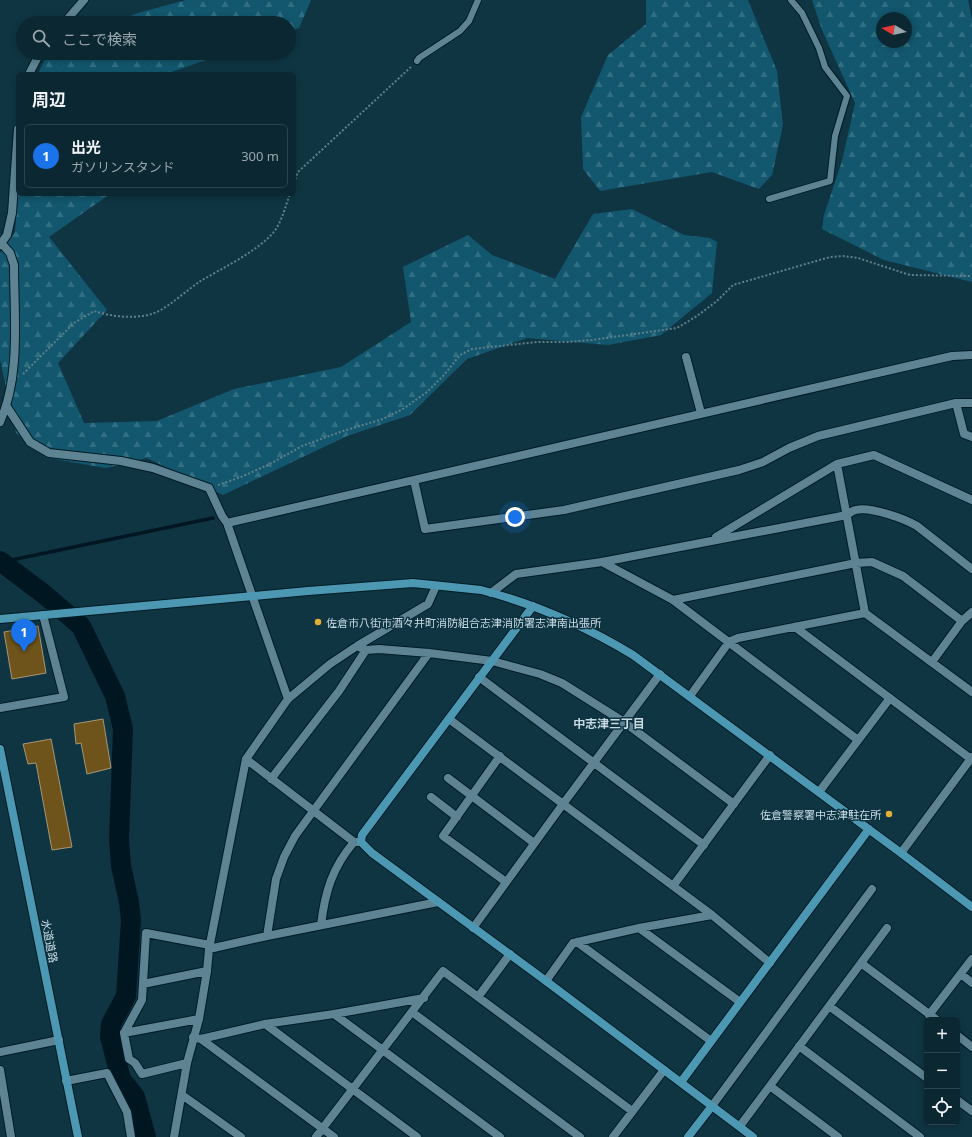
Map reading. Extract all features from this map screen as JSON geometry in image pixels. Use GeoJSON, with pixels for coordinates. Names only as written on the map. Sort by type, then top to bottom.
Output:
{"type":"FeatureCollection","features":[{"type":"Feature","properties":{"kind":"street"},"geometry":{"type":"LineString","coordinates":[[70,16],[84,0]]}},
{"type":"Feature","properties":{"kind":"street"},"geometry":{"type":"LineString","coordinates":[[30,72],[36,60]]}},
{"type":"Feature","properties":{"kind":"street"},"geometry":{"type":"LineString","coordinates":[[0,422],[7,407],[15,366],[14,265],[10,253],[1,244],[7,235],[12,213],[16,158]]}},
{"type":"Feature","properties":{"kind":"street"},"geometry":{"type":"LineString","coordinates":[[227,523],[952,356],[972,355]]}},
{"type":"Feature","properties":{"kind":"street"},"geometry":{"type":"LineString","coordinates":[[686,357],[701,413]]}},
{"type":"Feature","properties":{"kind":"street"},"geometry":{"type":"LineString","coordinates":[[414,480],[425,529],[564,510],[732,472],[763,462],[788,448],[818,436],[956,403],[972,403]]}},
{"type":"Feature","properties":{"kind":"street"},"geometry":{"type":"LineString","coordinates":[[956,403],[964,434],[972,437]]}},
{"type":"Feature","properties":{"kind":"street"},"geometry":{"type":"LineString","coordinates":[[7,407],[30,442],[49,453],[121,461],[153,468],[209,488],[222,516],[227,523],[288,699]]}},
{"type":"Feature","properties":{"kind":"street"},"geometry":{"type":"LineString","coordinates":[[712,540],[837,464],[874,455],[972,500]]}},
{"type":"Feature","properties":{"kind":"street"},"geometry":{"type":"LineString","coordinates":[[837,464],[848,515],[865,613],[972,692]]}},
{"type":"Feature","properties":{"kind":"street"},"geometry":{"type":"LineString","coordinates":[[491,593],[516,574],[602,562],[848,515],[856,509],[889,514],[910,522],[972,568]]}},
{"type":"Feature","properties":{"kind":"street"},"geometry":{"type":"LineString","coordinates":[[602,562],[673,600],[858,740]]}},
{"type":"Feature","properties":{"kind":"street"},"geometry":{"type":"LineString","coordinates":[[673,600],[856,563],[872,562],[903,576],[962,621]]}},
{"type":"Feature","properties":{"kind":"street"},"geometry":{"type":"LineString","coordinates":[[0,619],[253,596],[413,584],[481,590],[532,606],[592,631],[633,655],[770,755],[972,907]]}},
{"type":"Feature","properties":{"kind":"street"},"geometry":{"type":"LineString","coordinates":[[174,1137],[187,1063],[197,1038],[210,947],[246,759],[288,699],[330,664],[357,646],[428,604],[436,586]]}},
{"type":"Feature","properties":{"kind":"street"},"geometry":{"type":"LineString","coordinates":[[321,925],[325,898],[331,878],[344,855],[357,842],[532,606]]}},
{"type":"Feature","properties":{"kind":"street"},"geometry":{"type":"LineString","coordinates":[[932,662],[962,621],[972,612]]}},
{"type":"Feature","properties":{"kind":"street"},"geometry":{"type":"LineString","coordinates":[[690,696],[729,642],[738,638],[865,613]]}},
{"type":"Feature","properties":{"kind":"street"},"geometry":{"type":"LineString","coordinates":[[0,708],[64,697],[44,615]]}},
{"type":"Feature","properties":{"kind":"street"},"geometry":{"type":"LineString","coordinates":[[795,627],[890,698],[970,762],[901,853]]}},
{"type":"Feature","properties":{"kind":"street"},"geometry":{"type":"LineString","coordinates":[[357,646],[366,650],[379,649],[429,653],[492,661],[540,674],[562,683],[624,722],[734,804]]}},
{"type":"Feature","properties":{"kind":"street"},"geometry":{"type":"LineString","coordinates":[[271,779],[339,691],[366,650]]}},
{"type":"Feature","properties":{"kind":"street"},"geometry":{"type":"LineString","coordinates":[[267,936],[276,879],[284,857],[295,836],[429,653]]}},
{"type":"Feature","properties":{"kind":"street"},"geometry":{"type":"LineString","coordinates":[[473,928],[534,843],[660,674]]}},
{"type":"Feature","properties":{"kind":"street"},"geometry":{"type":"LineString","coordinates":[[480,677],[704,845]]}},
{"type":"Feature","properties":{"kind":"street"},"geometry":{"type":"LineString","coordinates":[[819,792],[890,698]]}},
{"type":"Feature","properties":{"kind":"street"},"geometry":{"type":"LineString","coordinates":[[449,719],[712,915],[770,963]]}},
{"type":"Feature","properties":{"kind":"street","name":"水道道路"},"geometry":{"type":"LineString","coordinates":[[0,749],[78,1137]]}},
{"type":"Feature","properties":{"kind":"street"},"geometry":{"type":"LineString","coordinates":[[673,886],[770,755]]}},
{"type":"Feature","properties":{"kind":"street"},"geometry":{"type":"LineString","coordinates":[[500,756],[443,836],[506,882]]}},
{"type":"Feature","properties":{"kind":"street"},"geometry":{"type":"LineString","coordinates":[[246,759],[754,1137]]}},
{"type":"Feature","properties":{"kind":"street"},"geometry":{"type":"LineString","coordinates":[[448,778],[534,843]]}},
{"type":"Feature","properties":{"kind":"street"},"geometry":{"type":"LineString","coordinates":[[431,797],[457,816]]}},
{"type":"Feature","properties":{"kind":"street"},"geometry":{"type":"LineString","coordinates":[[681,1082],[869,829]]}},
{"type":"Feature","properties":{"kind":"street"},"geometry":{"type":"LineString","coordinates":[[688,1137],[872,889]]}},
{"type":"Feature","properties":{"kind":"street"},"geometry":{"type":"LineString","coordinates":[[187,1063],[142,1074],[135,1063],[129,1059],[124,1033],[142,1000],[146,933],[210,947],[438,902]]}},
{"type":"Feature","properties":{"kind":"street"},"geometry":{"type":"LineString","coordinates":[[546,981],[573,943],[639,928],[712,915]]}},
{"type":"Feature","properties":{"kind":"street"},"geometry":{"type":"LineString","coordinates":[[639,928],[740,1002]]}},
{"type":"Feature","properties":{"kind":"street"},"geometry":{"type":"LineString","coordinates":[[740,1126],[887,928]]}},
{"type":"Feature","properties":{"kind":"street"},"geometry":{"type":"LineString","coordinates":[[577,942],[711,1041]]}},
{"type":"Feature","properties":{"kind":"street"},"geometry":{"type":"LineString","coordinates":[[478,997],[510,954]]}},
{"type":"Feature","properties":{"kind":"street"},"geometry":{"type":"LineString","coordinates":[[929,1015],[972,959]]}},
{"type":"Feature","properties":{"kind":"street"},"geometry":{"type":"LineString","coordinates":[[861,963],[932,1017]]}},
{"type":"Feature","properties":{"kind":"street"},"geometry":{"type":"LineString","coordinates":[[142,984],[207,971]]}},
{"type":"Feature","properties":{"kind":"street"},"geometry":{"type":"LineString","coordinates":[[316,1137],[424,998],[443,971],[632,1112]]}},
{"type":"Feature","properties":{"kind":"street"},"geometry":{"type":"LineString","coordinates":[[961,974],[972,983]]}},
{"type":"Feature","properties":{"kind":"street"},"geometry":{"type":"LineString","coordinates":[[197,1038],[264,1024],[334,1014],[424,998]]}},
{"type":"Feature","properties":{"kind":"street"},"geometry":{"type":"LineString","coordinates":[[829,1006],[924,1076]]}},
{"type":"Feature","properties":{"kind":"street"},"geometry":{"type":"LineString","coordinates":[[412,1012],[580,1137]]}},
{"type":"Feature","properties":{"kind":"street"},"geometry":{"type":"LineString","coordinates":[[334,1014],[500,1137]]}},
{"type":"Feature","properties":{"kind":"street"},"geometry":{"type":"LineString","coordinates":[[124,1033],[199,1019]]}},
{"type":"Feature","properties":{"kind":"street"},"geometry":{"type":"LineString","coordinates":[[264,1024],[417,1137]]}},
{"type":"Feature","properties":{"kind":"street"},"geometry":{"type":"LineString","coordinates":[[960,1037],[972,1046]]}},
{"type":"Feature","properties":{"kind":"street"},"geometry":{"type":"LineString","coordinates":[[197,1038],[334,1137]]}},
{"type":"Feature","properties":{"kind":"street"},"geometry":{"type":"LineString","coordinates":[[0,1052],[59,1040]]}},
{"type":"Feature","properties":{"kind":"street"},"geometry":{"type":"LineString","coordinates":[[800,1046],[920,1137]]}},
{"type":"Feature","properties":{"kind":"street"},"geometry":{"type":"LineString","coordinates":[[0,1070],[11,1137]]}},
{"type":"Feature","properties":{"kind":"street"},"geometry":{"type":"LineString","coordinates":[[613,1137],[664,1070]]}},
{"type":"Feature","properties":{"kind":"street"},"geometry":{"type":"LineString","coordinates":[[66,1081],[107,1073],[127,1112],[131,1137]]}},
{"type":"Feature","properties":{"kind":"street"},"geometry":{"type":"LineString","coordinates":[[770,1086],[838,1137]]}},
{"type":"Feature","properties":{"kind":"street"},"geometry":{"type":"LineString","coordinates":[[182,1095],[241,1137]]}},
{"type":"Feature","properties":{"kind":"street"},"geometry":{"type":"LineString","coordinates":[[960,1102],[972,1111]]}},
{"type":"Feature","properties":{"kind":"lane"},"geometry":{"type":"LineString","coordinates":[[417,61],[419,58],[460,31],[469,21],[478,0]]}},
{"type":"Feature","properties":{"kind":"lane"},"geometry":{"type":"LineString","coordinates":[[769,199],[830,181],[835,136],[847,96],[825,67],[819,48],[802,13],[791,0]]}},
{"type":"Feature","properties":{"kind":"path"},"geometry":{"type":"LineString","coordinates":[[296,178],[298,172],[302,168],[417,61]]}},
{"type":"Feature","properties":{"kind":"path"},"geometry":{"type":"LineString","coordinates":[[11,385],[74,323],[94,311],[103,314],[137,317],[156,312],[198,283],[259,246],[273,232],[283,215],[289,196]]}},
{"type":"Feature","properties":{"kind":"path"},"geometry":{"type":"LineString","coordinates":[[209,488],[241,477],[270,464],[302,446],[403,410],[427,392],[444,375],[460,355],[472,349],[538,342],[592,340],[677,328],[712,305],[733,285],[830,257],[843,256],[858,258],[910,276],[972,276]]}},
{"type":"Feature","properties":{"kind":"green space"},"geometry":{"type":"Polygon","coordinates":[[[186,0],[311,0],[299,28],[296,29],[296,16],[130,16],[186,0]]]}},
{"type":"Feature","properties":{"kind":"green space"},"geometry":{"type":"Polygon","coordinates":[[[646,0],[748,0],[777,71],[783,125],[772,175],[759,189],[712,172],[600,191],[583,169],[581,117],[608,55],[646,24],[646,0]]]}},
{"type":"Feature","properties":{"kind":"green space"},"geometry":{"type":"Polygon","coordinates":[[[812,0],[968,0],[972,19],[972,282],[884,260],[822,229],[824,215],[842,161],[855,103],[822,30],[812,0]]]}},
{"type":"Feature","properties":{"kind":"green space"},"geometry":{"type":"Polygon","coordinates":[[[45,60],[206,60],[172,72],[39,72],[45,60]]]}},
{"type":"Feature","properties":{"kind":"green space"},"geometry":{"type":"Polygon","coordinates":[[[18,196],[107,196],[49,237],[107,310],[58,363],[84,423],[157,421],[234,389],[341,367],[411,322],[403,267],[468,235],[492,255],[555,279],[593,214],[632,209],[684,235],[710,238],[717,242],[712,293],[661,335],[608,345],[527,338],[467,359],[410,415],[347,436],[223,495],[147,458],[106,468],[48,458],[16,433],[0,359],[0,253],[15,232],[18,196]]]}},
{"type":"Feature","properties":{"kind":"building"},"geometry":{"type":"Polygon","coordinates":[[[38,626],[46,673],[12,679],[4,632],[38,626]]]}},
{"type":"Feature","properties":{"kind":"building"},"geometry":{"type":"Polygon","coordinates":[[[103,719],[111,768],[87,774],[81,743],[76,744],[74,724],[103,719]]]}},
{"type":"Feature","properties":{"kind":"building"},"geometry":{"type":"Polygon","coordinates":[[[51,739],[72,847],[52,850],[36,763],[28,764],[23,744],[51,739]]]}},
{"type":"Feature","properties":{"kind":"waterway"},"geometry":{"type":"LineString","coordinates":[[2,562],[213,518]]}},
{"type":"Feature","properties":{"kind":"waterway"},"geometry":{"type":"LineString","coordinates":[[0,561],[45,595],[81,626],[115,696],[123,729],[119,840],[121,866],[129,902],[131,920],[126,996],[111,1024],[110,1037],[121,1079],[135,1097],[146,1137]]}},
{"type":"Feature","properties":{"kind":"place","name":"佐倉市八街市酒々井町消防組合志津消防署志津南出張所"},"geometry":{"type":"Point","coordinates":[318,622]}},
{"type":"Feature","properties":{"kind":"place","name":"出光"},"geometry":{"type":"Point","coordinates":[24,652]}},
{"type":"Feature","properties":{"kind":"place","name":"佐倉警察署中志津駐在所"},"geometry":{"type":"Point","coordinates":[889,814]}},
{"type":"Feature","properties":{"kind":"district","name":"中志津三丁目"},"geometry":{"type":"Point","coordinates":[609,723]}}]}
